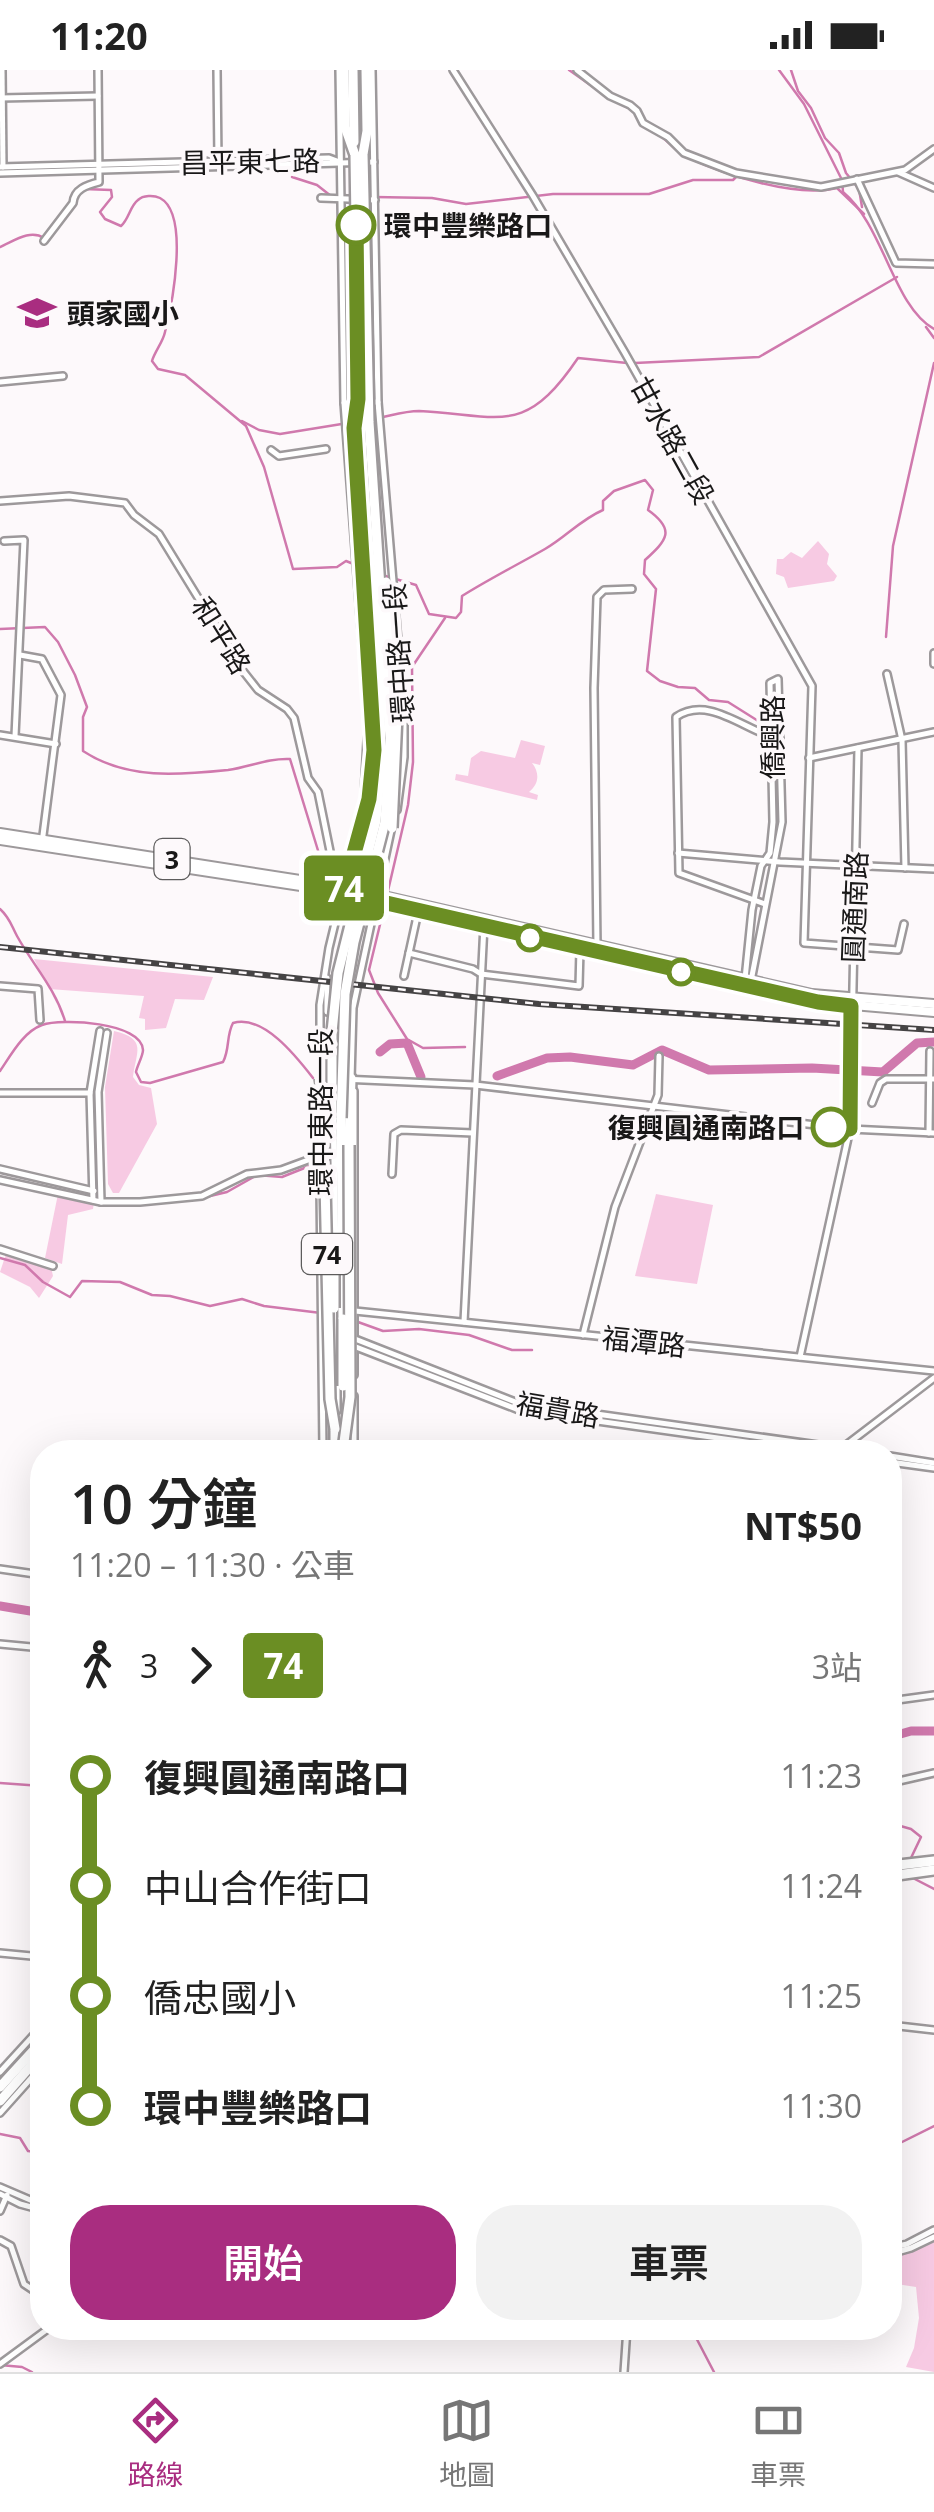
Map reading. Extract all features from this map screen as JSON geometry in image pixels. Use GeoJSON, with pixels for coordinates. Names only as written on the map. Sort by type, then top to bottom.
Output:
{"type":"FeatureCollection","features":[{"type":"Feature","properties":{"kind":"highway","name":"74"},"geometry":{"type":"LineString","coordinates":[[342,70],[346,127],[359,155]]}},
{"type":"Feature","properties":{"kind":"highway","name":"74"},"geometry":{"type":"LineString","coordinates":[[335,1440],[333,1013],[344,940],[376,821],[381,764],[353,70]]}},
{"type":"Feature","properties":{"kind":"highway","name":"74"},"geometry":{"type":"LineString","coordinates":[[359,155],[366,70]]}},
{"type":"Feature","properties":{"kind":"highway","name":"74"},"geometry":{"type":"LineString","coordinates":[[344,1440],[342,1032],[350,958],[385,822],[390,764],[368,400]]}},
{"type":"Feature","properties":{"kind":"highway"},"geometry":{"type":"LineString","coordinates":[[360,821],[374,777],[375,724],[354,428],[368,400]]}},
{"type":"Feature","properties":{"kind":"highway"},"geometry":{"type":"LineString","coordinates":[[368,400],[397,715],[392,828]]}},
{"type":"Feature","properties":{"kind":"highway","name":"74"},"geometry":{"type":"LineString","coordinates":[[320,1078],[324,1096],[330,1399],[335,1429]]}},
{"type":"Feature","properties":{"kind":"highway"},"geometry":{"type":"LineString","coordinates":[[345,1440],[350,1397],[351,1078]]}},
{"type":"Feature","properties":{"kind":"highway"},"geometry":{"type":"LineString","coordinates":[[902,1864],[934,1860]]}},
{"type":"Feature","properties":{"kind":"highway"},"geometry":{"type":"LineString","coordinates":[[902,1874],[934,1870]]}},
{"type":"Feature","properties":{"kind":"highway"},"geometry":{"type":"LineString","coordinates":[[0,2087],[30,2053]]}},
{"type":"Feature","properties":{"kind":"highway"},"geometry":{"type":"LineString","coordinates":[[0,2100],[30,2066]]}},
{"type":"Feature","properties":{"kind":"main road","name":"3"},"geometry":{"type":"LineString","coordinates":[[0,837],[344,890],[812,994],[934,1012]]}},
{"type":"Feature","properties":{"kind":"main road","name":"3"},"geometry":{"type":"LineString","coordinates":[[376,898],[418,912],[484,923],[580,949],[818,1002],[934,1004]]}},
{"type":"Feature","properties":{"kind":"street"},"geometry":{"type":"LineString","coordinates":[[1,169],[2,70]]}},
{"type":"Feature","properties":{"kind":"street"},"geometry":{"type":"LineString","coordinates":[[44,241],[73,197],[83,187],[98,182],[98,70]]}},
{"type":"Feature","properties":{"kind":"street"},"geometry":{"type":"LineString","coordinates":[[217,70],[218,162]]}},
{"type":"Feature","properties":{"kind":"street","name":"環中路一段"},"geometry":{"type":"LineString","coordinates":[[342,70],[339,201],[344,403],[368,749],[360,821],[344,890]]}},
{"type":"Feature","properties":{"kind":"street","name":"環中路一段"},"geometry":{"type":"LineString","coordinates":[[366,70],[374,162],[368,400],[397,620],[404,757],[376,898]]}},
{"type":"Feature","properties":{"kind":"street","name":"甘水路二段"},"geometry":{"type":"LineString","coordinates":[[453,70],[533,196],[812,686],[810,758]]}},
{"type":"Feature","properties":{"kind":"street"},"geometry":{"type":"LineString","coordinates":[[577,70],[637,111],[642,123],[668,137],[684,152],[736,173],[810,187],[905,170],[934,149]]}},
{"type":"Feature","properties":{"kind":"street"},"geometry":{"type":"LineString","coordinates":[[1,98],[98,96]]}},
{"type":"Feature","properties":{"kind":"street","name":"昌平東七路"},"geometry":{"type":"LineString","coordinates":[[99,167],[328,158],[340,162]]}},
{"type":"Feature","properties":{"kind":"street"},"geometry":{"type":"LineString","coordinates":[[340,162],[374,162]]}},
{"type":"Feature","properties":{"kind":"street","name":"昌平東七路"},"geometry":{"type":"LineString","coordinates":[[1,169],[328,166],[340,162]]}},
{"type":"Feature","properties":{"kind":"street"},"geometry":{"type":"LineString","coordinates":[[896,171],[934,188]]}},
{"type":"Feature","properties":{"kind":"street"},"geometry":{"type":"LineString","coordinates":[[856,180],[896,262],[934,264]]}},
{"type":"Feature","properties":{"kind":"street"},"geometry":{"type":"LineString","coordinates":[[321,198],[374,200]]}},
{"type":"Feature","properties":{"kind":"street"},"geometry":{"type":"LineString","coordinates":[[0,382],[64,376]]}},
{"type":"Feature","properties":{"kind":"street"},"geometry":{"type":"LineString","coordinates":[[344,403],[368,400]]}},
{"type":"Feature","properties":{"kind":"street"},"geometry":{"type":"LineString","coordinates":[[271,450],[280,456],[326,449]]}},
{"type":"Feature","properties":{"kind":"street","name":"和平路"},"geometry":{"type":"LineString","coordinates":[[0,501],[56,496],[125,503],[134,516],[159,534],[243,672],[258,690],[287,708],[294,718],[308,778],[318,792],[330,856],[344,890]]}},
{"type":"Feature","properties":{"kind":"street"},"geometry":{"type":"LineString","coordinates":[[4,541],[24,540],[16,736]]}},
{"type":"Feature","properties":{"kind":"street"},"geometry":{"type":"LineString","coordinates":[[596,946],[594,688],[598,597],[604,590],[632,589]]}},
{"type":"Feature","properties":{"kind":"street"},"geometry":{"type":"LineString","coordinates":[[361,623],[392,624],[397,620]]}},
{"type":"Feature","properties":{"kind":"street"},"geometry":{"type":"LineString","coordinates":[[934,653],[934,664]]}},
{"type":"Feature","properties":{"kind":"street"},"geometry":{"type":"LineString","coordinates":[[20,655],[42,659],[59,687],[61,708],[42,842]]}},
{"type":"Feature","properties":{"kind":"street"},"geometry":{"type":"LineString","coordinates":[[887,674],[902,740],[905,868]]}},
{"type":"Feature","properties":{"kind":"street","name":"僑興路"},"geometry":{"type":"LineString","coordinates":[[778,679],[782,822],[778,855],[748,980],[754,902],[770,853],[774,820],[770,682],[778,679]]}},
{"type":"Feature","properties":{"kind":"street"},"geometry":{"type":"LineString","coordinates":[[765,904],[681,874],[678,714],[716,711],[780,738]]}},
{"type":"Feature","properties":{"kind":"street"},"geometry":{"type":"LineString","coordinates":[[904,924],[898,950],[804,943],[810,758],[934,732]]}},
{"type":"Feature","properties":{"kind":"street"},"geometry":{"type":"LineString","coordinates":[[0,735],[56,744]]}},
{"type":"Feature","properties":{"kind":"street","name":"圓通南路"},"geometry":{"type":"LineString","coordinates":[[850,1129],[858,748]]}},
{"type":"Feature","properties":{"kind":"street"},"geometry":{"type":"LineString","coordinates":[[678,852],[806,864],[934,869]]}},
{"type":"Feature","properties":{"kind":"street","name":"環中東路一段"},"geometry":{"type":"LineString","coordinates":[[323,1440],[320,1006],[344,890]]}},
{"type":"Feature","properties":{"kind":"street","name":"環中東路一段"},"geometry":{"type":"LineString","coordinates":[[354,1440],[353,1008],[376,898]]}},
{"type":"Feature","properties":{"kind":"street"},"geometry":{"type":"LineString","coordinates":[[404,976],[418,912]]}},
{"type":"Feature","properties":{"kind":"street"},"geometry":{"type":"LineString","coordinates":[[464,1322],[484,923]]}},
{"type":"Feature","properties":{"kind":"street"},"geometry":{"type":"LineString","coordinates":[[409,952],[481,974],[579,986],[580,949]]}},
{"type":"Feature","properties":{"kind":"street"},"geometry":{"type":"LineString","coordinates":[[326,970],[328,1013],[348,1013],[353,1008]]}},
{"type":"Feature","properties":{"kind":"street"},"geometry":{"type":"LineString","coordinates":[[0,986],[38,989],[40,1020]]}},
{"type":"Feature","properties":{"kind":"street"},"geometry":{"type":"LineString","coordinates":[[97,1201],[93,1190],[94,1092],[104,1032]]}},
{"type":"Feature","properties":{"kind":"street"},"geometry":{"type":"LineString","coordinates":[[320,1078],[475,1085],[850,1129],[932,1133],[930,1051]]}},
{"type":"Feature","properties":{"kind":"street"},"geometry":{"type":"LineString","coordinates":[[583,1335],[615,1208],[658,1095],[659,1056]]}},
{"type":"Feature","properties":{"kind":"street"},"geometry":{"type":"LineString","coordinates":[[872,1103],[886,1079],[932,1079]]}},
{"type":"Feature","properties":{"kind":"street"},"geometry":{"type":"LineString","coordinates":[[0,1093],[94,1092]]}},
{"type":"Feature","properties":{"kind":"street"},"geometry":{"type":"LineString","coordinates":[[94,1092],[101,1192],[97,1201]]}},
{"type":"Feature","properties":{"kind":"street"},"geometry":{"type":"LineString","coordinates":[[800,1356],[850,1129]]}},
{"type":"Feature","properties":{"kind":"street"},"geometry":{"type":"LineString","coordinates":[[392,1174],[394,1134],[402,1130],[473,1132]]}},
{"type":"Feature","properties":{"kind":"street"},"geometry":{"type":"LineString","coordinates":[[0,1180],[97,1201],[176,1199],[202,1196],[253,1172],[281,1170],[319,1156]]}},
{"type":"Feature","properties":{"kind":"street"},"geometry":{"type":"LineString","coordinates":[[0,1169],[101,1192]]}},
{"type":"Feature","properties":{"kind":"street"},"geometry":{"type":"LineString","coordinates":[[0,1249],[54,1266]]}},
{"type":"Feature","properties":{"kind":"street","name":"福潭路"},"geometry":{"type":"LineString","coordinates":[[355,1310],[800,1356],[934,1375]]}},
{"type":"Feature","properties":{"kind":"street","name":"福貴路"},"geometry":{"type":"LineString","coordinates":[[320,1325],[518,1403],[771,1440]]}},
{"type":"Feature","properties":{"kind":"street","name":"福貴路"},"geometry":{"type":"LineString","coordinates":[[320,1333],[519,1410],[733,1440]]}},
{"type":"Feature","properties":{"kind":"street"},"geometry":{"type":"LineString","coordinates":[[852,1440],[934,1375]]}},
{"type":"Feature","properties":{"kind":"street"},"geometry":{"type":"LineString","coordinates":[[902,1461],[934,1465]]}},
{"type":"Feature","properties":{"kind":"street"},"geometry":{"type":"LineString","coordinates":[[0,1569],[30,1574]]}},
{"type":"Feature","properties":{"kind":"street"},"geometry":{"type":"LineString","coordinates":[[0,1644],[30,1647]]}},
{"type":"Feature","properties":{"kind":"street"},"geometry":{"type":"LineString","coordinates":[[902,1698],[934,1694]]}},
{"type":"Feature","properties":{"kind":"street"},"geometry":{"type":"LineString","coordinates":[[902,1780],[934,1773]]}},
{"type":"Feature","properties":{"kind":"street"},"geometry":{"type":"LineString","coordinates":[[0,1954],[30,1956]]}},
{"type":"Feature","properties":{"kind":"street"},"geometry":{"type":"LineString","coordinates":[[902,2026],[934,2030]]}},
{"type":"Feature","properties":{"kind":"street"},"geometry":{"type":"LineString","coordinates":[[0,2072],[30,2039]]}},
{"type":"Feature","properties":{"kind":"street"},"geometry":{"type":"LineString","coordinates":[[0,2113],[30,2079]]}},
{"type":"Feature","properties":{"kind":"street"},"geometry":{"type":"LineString","coordinates":[[0,2211],[4,2192],[30,2203]]}},
{"type":"Feature","properties":{"kind":"street"},"geometry":{"type":"LineString","coordinates":[[902,2246],[934,2233]]}},
{"type":"Feature","properties":{"kind":"street"},"geometry":{"type":"LineString","coordinates":[[0,2240],[11,2246],[24,2284],[30,2288]]}},
{"type":"Feature","properties":{"kind":"street"},"geometry":{"type":"LineString","coordinates":[[0,2364],[33,2340]]}},
{"type":"Feature","properties":{"kind":"street"},"geometry":{"type":"LineString","coordinates":[[624,2372],[626,2340]]}},
{"type":"Feature","properties":{"kind":"shaded area"},"geometry":{"type":"Polygon","coordinates":[[[818,541],[829,554],[827,564],[837,576],[834,581],[788,588],[784,577],[776,574],[777,559],[791,552],[802,558],[818,541]]]}},
{"type":"Feature","properties":{"kind":"shaded area"},"geometry":{"type":"Polygon","coordinates":[[[521,740],[545,746],[540,765],[532,763],[537,778],[529,792],[538,795],[537,800],[455,780],[456,774],[468,776],[471,758],[481,751],[515,758],[521,740]]]}},
{"type":"Feature","properties":{"kind":"shaded area"},"geometry":{"type":"Polygon","coordinates":[[[34,959],[213,977],[204,1000],[175,999],[166,1028],[145,1030],[145,1019],[139,1018],[144,996],[49,989],[34,959]]]}},
{"type":"Feature","properties":{"kind":"shaded area"},"geometry":{"type":"Polygon","coordinates":[[[114,1031],[136,1042],[133,1077],[139,1085],[151,1088],[157,1124],[119,1193],[113,1193],[108,1184],[105,1087],[114,1031]]]}},
{"type":"Feature","properties":{"kind":"shaded area"},"geometry":{"type":"Polygon","coordinates":[[[58,1194],[94,1202],[93,1209],[68,1215],[62,1264],[45,1258],[58,1194]]]}},
{"type":"Feature","properties":{"kind":"shaded area"},"geometry":{"type":"Polygon","coordinates":[[[656,1194],[713,1205],[697,1284],[635,1276],[656,1194]]]}},
{"type":"Feature","properties":{"kind":"shaded area"},"geometry":{"type":"Polygon","coordinates":[[[6,1254],[51,1267],[53,1276],[39,1298],[30,1287],[0,1272],[6,1254]]]}},
{"type":"Feature","properties":{"kind":"shaded area"},"geometry":{"type":"Polygon","coordinates":[[[934,2242],[934,2372],[906,2367],[919,2318],[916,2287],[902,2285],[902,2254],[934,2242]]]}},
{"type":"Feature","properties":{"kind":"waterway"},"geometry":{"type":"LineString","coordinates":[[569,70],[606,96]]}},
{"type":"Feature","properties":{"kind":"waterway"},"geometry":{"type":"LineString","coordinates":[[779,70],[804,104],[842,180],[843,192],[869,225],[908,303],[934,329]]}},
{"type":"Feature","properties":{"kind":"waterway"},"geometry":{"type":"LineString","coordinates":[[791,70],[798,91],[859,189],[862,207]]}},
{"type":"Feature","properties":{"kind":"waterway"},"geometry":{"type":"LineString","coordinates":[[613,100],[634,111],[640,123]]}},
{"type":"Feature","properties":{"kind":"waterway"},"geometry":{"type":"LineString","coordinates":[[660,135],[680,153]]}},
{"type":"Feature","properties":{"kind":"waterway"},"geometry":{"type":"LineString","coordinates":[[687,157],[781,187],[837,188],[864,214]]}},
{"type":"Feature","properties":{"kind":"waterway"},"geometry":{"type":"LineString","coordinates":[[374,197],[432,198],[466,204],[553,194],[649,194],[693,180],[733,180],[737,176]]}},
{"type":"Feature","properties":{"kind":"waterway"},"geometry":{"type":"LineString","coordinates":[[292,177],[317,185],[331,196]]}},
{"type":"Feature","properties":{"kind":"waterway"},"geometry":{"type":"LineString","coordinates":[[84,189],[111,190],[112,197],[100,212],[105,219],[121,226],[143,197],[158,197],[169,207],[177,240],[174,282],[164,336],[152,361],[158,369],[185,375],[246,426],[264,467],[293,569],[337,567],[346,561],[356,565]]}},
{"type":"Feature","properties":{"kind":"waterway"},"geometry":{"type":"LineString","coordinates":[[51,227],[65,210]]}},
{"type":"Feature","properties":{"kind":"waterway"},"geometry":{"type":"LineString","coordinates":[[0,247],[28,235],[44,238]]}},
{"type":"Feature","properties":{"kind":"waterway"},"geometry":{"type":"LineString","coordinates":[[635,363],[759,357],[897,277]]}},
{"type":"Feature","properties":{"kind":"waterway"},"geometry":{"type":"LineString","coordinates":[[926,327],[934,338]]}},
{"type":"Feature","properties":{"kind":"waterway"},"geometry":{"type":"LineString","coordinates":[[372,419],[419,411],[509,416],[542,401],[578,358],[627,363]]}},
{"type":"Feature","properties":{"kind":"waterway"},"geometry":{"type":"LineString","coordinates":[[886,637],[893,546],[934,363]]}},
{"type":"Feature","properties":{"kind":"waterway"},"geometry":{"type":"LineString","coordinates":[[242,421],[259,430],[280,434],[354,422]]}},
{"type":"Feature","properties":{"kind":"waterway"},"geometry":{"type":"LineString","coordinates":[[382,575],[416,585],[429,614],[456,618],[461,612],[462,596],[545,549],[603,510],[603,501],[614,491],[645,480],[653,490],[648,510],[665,529],[663,541],[645,560],[644,574],[656,589],[647,671],[660,681],[695,688],[709,700],[728,702],[763,724]]}},
{"type":"Feature","properties":{"kind":"waterway"},"geometry":{"type":"LineString","coordinates":[[387,895],[408,805],[413,762],[412,667],[445,618]]}},
{"type":"Feature","properties":{"kind":"waterway"},"geometry":{"type":"LineString","coordinates":[[0,629],[45,627],[58,642],[87,707],[83,717],[83,751],[100,760],[135,771],[172,774],[228,770],[290,759],[329,877]]}},
{"type":"Feature","properties":{"kind":"waterway"},"geometry":{"type":"LineString","coordinates":[[384,908],[369,970],[378,993],[407,1039],[423,1048],[465,1047]]}},
{"type":"Feature","properties":{"kind":"waterway"},"geometry":{"type":"LineString","coordinates":[[0,909],[50,987],[65,1021]]}},
{"type":"Feature","properties":{"kind":"waterway"},"geometry":{"type":"LineString","coordinates":[[0,1071],[35,1028],[82,1022],[116,1028],[139,1041],[143,1050],[136,1072],[141,1082],[150,1083],[223,1062],[233,1023],[244,1022],[278,1039],[313,1078]]}},
{"type":"Feature","properties":{"kind":"waterway"},"geometry":{"type":"LineString","coordinates":[[497,1076],[547,1058],[633,1065],[662,1050],[709,1070],[812,1068],[883,1072],[917,1043],[934,1042]]}},
{"type":"Feature","properties":{"kind":"waterway"},"geometry":{"type":"LineString","coordinates":[[380,1052],[390,1044],[407,1043],[421,1077]]}},
{"type":"Feature","properties":{"kind":"waterway"},"geometry":{"type":"LineString","coordinates":[[206,1197],[227,1192],[257,1175],[282,1177],[312,1165]]}},
{"type":"Feature","properties":{"kind":"waterway"},"geometry":{"type":"LineString","coordinates":[[0,1258],[25,1265],[43,1282],[70,1297],[82,1281],[120,1282],[152,1295],[210,1306],[242,1299],[264,1306],[321,1313]]}},
{"type":"Feature","properties":{"kind":"waterway"},"geometry":{"type":"LineString","coordinates":[[358,1322],[383,1331],[419,1329],[469,1335],[512,1350],[532,1350]]}},
{"type":"Feature","properties":{"kind":"waterway"},"geometry":{"type":"LineString","coordinates":[[0,1606],[30,1611]]}},
{"type":"Feature","properties":{"kind":"waterway"},"geometry":{"type":"LineString","coordinates":[[902,1734],[934,1731]]}},
{"type":"Feature","properties":{"kind":"waterway"},"geometry":{"type":"LineString","coordinates":[[0,1783],[30,1785]]}},
{"type":"Feature","properties":{"kind":"waterway"},"geometry":{"type":"LineString","coordinates":[[902,1826],[921,1837],[910,1860]]}},
{"type":"Feature","properties":{"kind":"waterway"},"geometry":{"type":"LineString","coordinates":[[909,1876],[934,1889]]}},
{"type":"Feature","properties":{"kind":"waterway"},"geometry":{"type":"LineString","coordinates":[[902,2142],[934,2126]]}},
{"type":"Feature","properties":{"kind":"waterway"},"geometry":{"type":"LineString","coordinates":[[0,2134],[20,2138],[30,2151]]}},
{"type":"Feature","properties":{"kind":"waterway"},"geometry":{"type":"LineString","coordinates":[[697,2340],[714,2372]]}},
{"type":"Feature","properties":{"kind":"waterway"},"geometry":{"type":"LineString","coordinates":[[0,2365],[32,2372]]}},
{"type":"Feature","properties":{"kind":"tunnel"},"geometry":{"type":"LineString","coordinates":[[0,2079],[30,2045]]}},
{"type":"Feature","properties":{"kind":"railway"},"geometry":{"type":"LineString","coordinates":[[0,947],[539,1004],[934,1030]]}},
{"type":"Feature","properties":{"kind":"bus line","name":"74"},"geometry":{"type":"LineString","coordinates":[[356,225],[358,399],[354,428],[375,724],[374,777],[343,893],[551,943],[851,1006],[850,1129],[831,1127]]}},
{"type":"Feature","properties":{"kind":"place","name":"環中豐樂路口"},"geometry":{"type":"Point","coordinates":[356,225]}},
{"type":"Feature","properties":{"kind":"place","name":"頭家國小"},"geometry":{"type":"Point","coordinates":[37,313]}},
{"type":"Feature","properties":{"kind":"place","name":"復興圓通南路口"},"geometry":{"type":"Point","coordinates":[831,1127]}}]}
